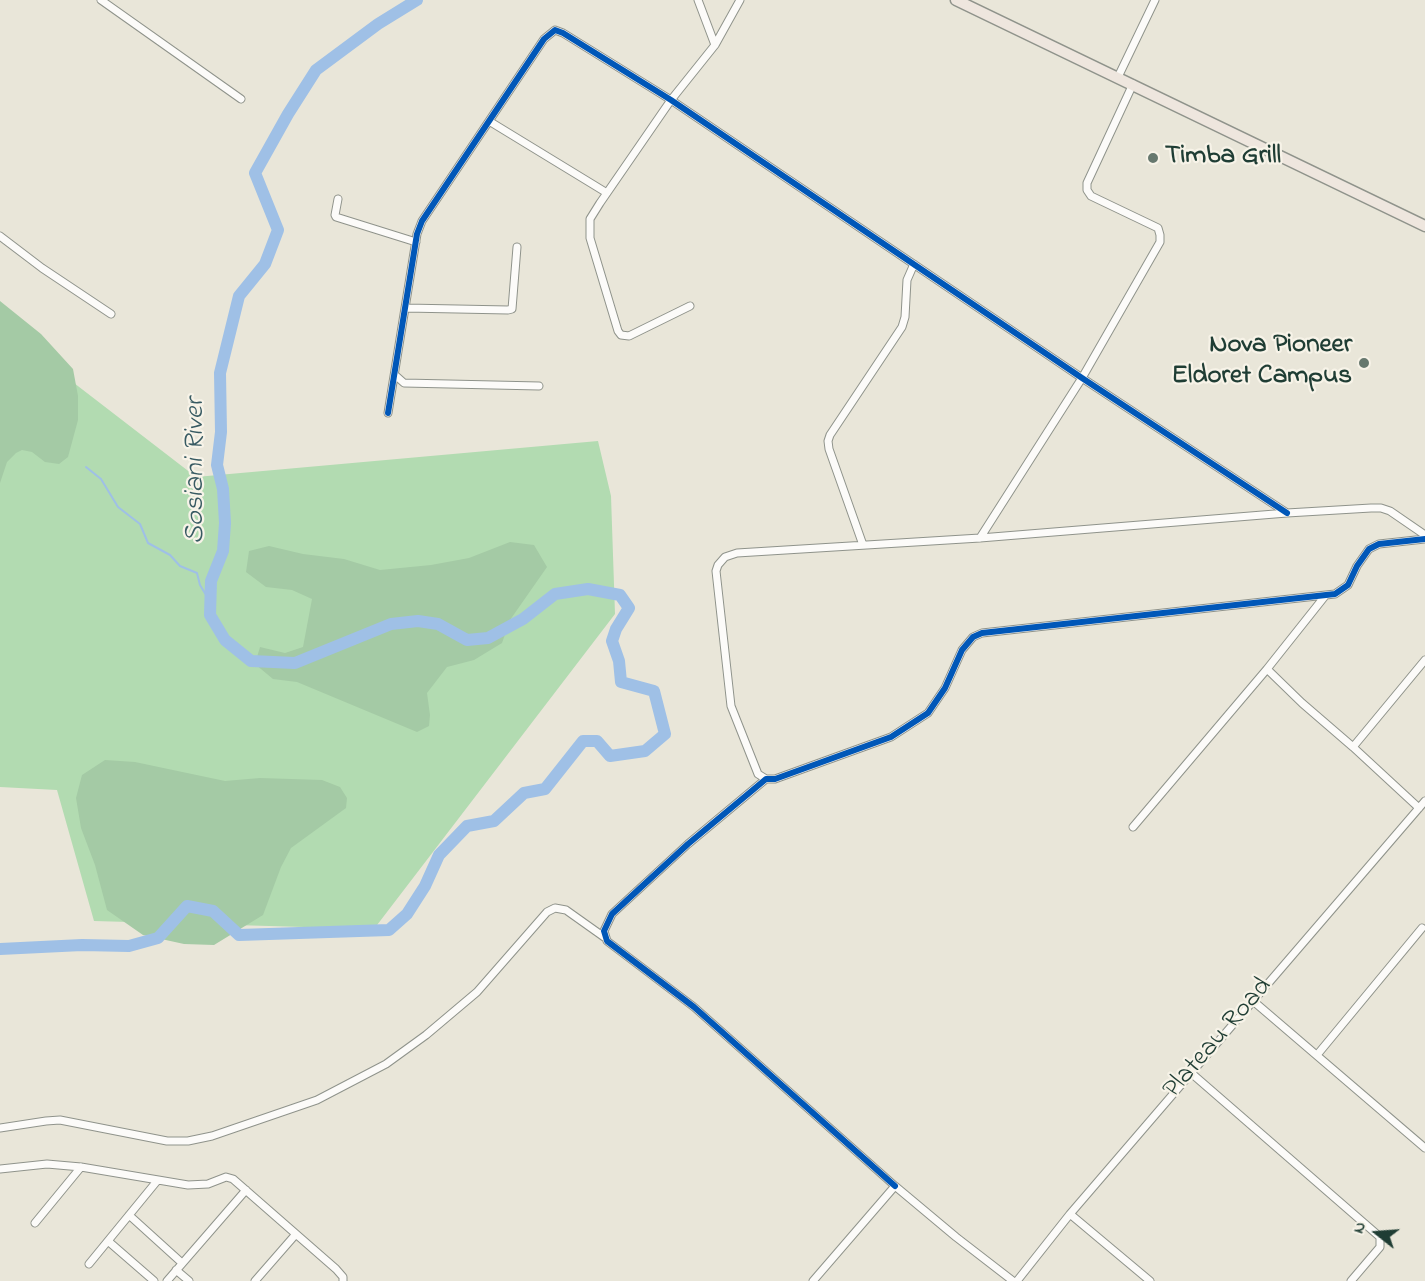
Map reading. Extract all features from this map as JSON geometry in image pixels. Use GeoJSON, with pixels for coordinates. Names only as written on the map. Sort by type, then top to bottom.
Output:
{"type":"FeatureCollection","features":[{"type":"Feature","properties":{"kind":"highway"},"geometry":{"type":"LineString","coordinates":[[956,0],[1425,226]]}},
{"type":"Feature","properties":{"kind":"street"},"geometry":{"type":"LineString","coordinates":[[101,0],[241,99]]}},
{"type":"Feature","properties":{"kind":"street"},"geometry":{"type":"LineString","coordinates":[[698,0],[715,45]]}},
{"type":"Feature","properties":{"kind":"street"},"geometry":{"type":"LineString","coordinates":[[690,306],[629,336],[621,335],[590,238],[590,219],[671,100],[715,45],[740,0]]}},
{"type":"Feature","properties":{"kind":"street"},"geometry":{"type":"LineString","coordinates":[[1118,77],[1155,0]]}},
{"type":"Feature","properties":{"kind":"street"},"geometry":{"type":"LineString","coordinates":[[388,412],[416,242],[422,220],[544,39],[555,30],[671,100],[1082,378],[1287,513]]}},
{"type":"Feature","properties":{"kind":"street"},"geometry":{"type":"LineString","coordinates":[[980,538],[1082,378],[1160,242],[1161,235],[1158,228],[1091,196],[1087,190],[1087,183],[1133,84]]}},
{"type":"Feature","properties":{"kind":"street"},"geometry":{"type":"LineString","coordinates":[[489,121],[607,193]]}},
{"type":"Feature","properties":{"kind":"street"},"geometry":{"type":"LineString","coordinates":[[338,199],[336,217],[416,242]]}},
{"type":"Feature","properties":{"kind":"street"},"geometry":{"type":"LineString","coordinates":[[0,236],[42,268],[111,314]]}},
{"type":"Feature","properties":{"kind":"street"},"geometry":{"type":"LineString","coordinates":[[405,308],[512,309],[517,247]]}},
{"type":"Feature","properties":{"kind":"street"},"geometry":{"type":"LineString","coordinates":[[863,545],[829,450],[828,441],[902,327],[907,280],[914,264]]}},
{"type":"Feature","properties":{"kind":"street"},"geometry":{"type":"LineString","coordinates":[[395,375],[404,383],[539,386]]}},
{"type":"Feature","properties":{"kind":"street"},"geometry":{"type":"LineString","coordinates":[[1381,508],[1399,517],[1425,537],[1378,544],[1369,549],[1348,585],[1335,594],[982,633],[973,637],[962,650],[945,688],[928,713],[891,737],[775,779],[766,779],[758,774],[731,706],[717,582],[718,565],[725,557],[737,553],[980,538],[1287,513],[1381,508]]}},
{"type":"Feature","properties":{"kind":"street"},"geometry":{"type":"LineString","coordinates":[[1133,826],[1267,669],[1325,596]]}},
{"type":"Feature","properties":{"kind":"street"},"geometry":{"type":"LineString","coordinates":[[1353,747],[1425,660]]}},
{"type":"Feature","properties":{"kind":"street"},"geometry":{"type":"LineString","coordinates":[[1267,669],[1419,808]]}},
{"type":"Feature","properties":{"kind":"street"},"geometry":{"type":"LineString","coordinates":[[604,937],[605,927],[612,914],[688,844],[766,779]]}},
{"type":"Feature","properties":{"kind":"street","name":"Plateau Road"},"geometry":{"type":"LineString","coordinates":[[1015,1281],[1190,1072],[1425,801]]}},
{"type":"Feature","properties":{"kind":"street"},"geometry":{"type":"LineString","coordinates":[[0,1128],[46,1120],[60,1120],[167,1141],[188,1141],[212,1136],[317,1100],[386,1064],[426,1035],[477,992],[547,912],[555,908],[566,910],[604,937],[693,1007],[895,1186],[956,1237],[1015,1281]]}},
{"type":"Feature","properties":{"kind":"street"},"geometry":{"type":"LineString","coordinates":[[1317,1055],[1422,928]]}},
{"type":"Feature","properties":{"kind":"street"},"geometry":{"type":"LineString","coordinates":[[1252,1000],[1425,1148]]}},
{"type":"Feature","properties":{"kind":"street"},"geometry":{"type":"LineString","coordinates":[[1190,1072],[1380,1237],[1380,1247],[1352,1281]]}},
{"type":"Feature","properties":{"kind":"street"},"geometry":{"type":"LineString","coordinates":[[0,1169],[47,1164],[81,1167],[188,1185],[208,1184],[226,1178],[233,1179],[336,1269],[343,1277],[343,1281]]}},
{"type":"Feature","properties":{"kind":"street"},"geometry":{"type":"LineString","coordinates":[[35,1222],[81,1167]]}},
{"type":"Feature","properties":{"kind":"street"},"geometry":{"type":"LineString","coordinates":[[89,1264],[157,1181]]}},
{"type":"Feature","properties":{"kind":"street"},"geometry":{"type":"LineString","coordinates":[[813,1281],[895,1186]]}},
{"type":"Feature","properties":{"kind":"street"},"geometry":{"type":"LineString","coordinates":[[167,1281],[246,1190]]}},
{"type":"Feature","properties":{"kind":"street"},"geometry":{"type":"LineString","coordinates":[[1070,1214],[1150,1281]]}},
{"type":"Feature","properties":{"kind":"street"},"geometry":{"type":"LineString","coordinates":[[129,1215],[182,1263]]}},
{"type":"Feature","properties":{"kind":"street"},"geometry":{"type":"LineString","coordinates":[[255,1281],[296,1234]]}},
{"type":"Feature","properties":{"kind":"street"},"geometry":{"type":"LineString","coordinates":[[108,1241],[154,1281]]}},
{"type":"Feature","properties":{"kind":"street"},"geometry":{"type":"LineString","coordinates":[[176,1270],[189,1281]]}},
{"type":"Feature","properties":{"kind":"green space"},"geometry":{"type":"Polygon","coordinates":[[[0,301],[41,334],[73,369],[78,396],[78,420],[68,457],[59,464],[45,462],[32,452],[22,450],[7,462],[0,483],[0,301]]]}},
{"type":"Feature","properties":{"kind":"green space"},"geometry":{"type":"Polygon","coordinates":[[[0,326],[196,477],[598,441],[611,496],[615,614],[374,929],[94,921],[57,790],[0,787],[0,326]]]}},
{"type":"Feature","properties":{"kind":"green space"},"geometry":{"type":"Polygon","coordinates":[[[510,542],[534,545],[547,567],[510,620],[502,643],[474,660],[447,667],[427,693],[429,726],[417,732],[297,682],[273,679],[255,664],[260,647],[285,653],[303,647],[312,599],[292,590],[266,587],[246,572],[249,551],[269,546],[303,554],[344,559],[380,570],[431,565],[469,558],[510,542]]]}},
{"type":"Feature","properties":{"kind":"green space"},"geometry":{"type":"Polygon","coordinates":[[[105,760],[135,762],[225,781],[260,778],[322,780],[340,787],[347,798],[346,808],[291,848],[281,867],[263,915],[214,945],[184,944],[143,935],[107,910],[95,865],[81,828],[76,798],[82,775],[105,760]]]}},
{"type":"Feature","properties":{"kind":"waterway","name":"Sosiani River"},"geometry":{"type":"LineString","coordinates":[[0,949],[82,945],[129,946],[158,938],[187,906],[213,911],[239,935],[389,930],[407,914],[425,886],[439,855],[467,826],[494,821],[524,793],[545,789],[583,741],[597,741],[610,756],[645,751],[665,734],[654,691],[621,682],[619,661],[612,641],[616,629],[629,608],[620,595],[588,589],[555,594],[523,619],[488,638],[467,640],[438,624],[418,621],[391,624],[295,663],[251,661],[225,640],[210,615],[211,581],[223,551],[225,523],[223,489],[217,465],[221,432],[220,373],[239,296],[265,264],[278,230],[255,173],[316,70],[378,24],[417,0]]}},
{"type":"Feature","properties":{"kind":"waterway"},"geometry":{"type":"LineString","coordinates":[[86,467],[101,479],[118,507],[140,524],[148,543],[170,555],[180,566],[197,573],[200,585],[210,597]]}},
{"type":"Feature","properties":{"kind":"cycle path"},"geometry":{"type":"LineString","coordinates":[[388,413],[417,234],[422,221],[544,39],[555,30],[671,100],[1082,378],[1287,513]]}},
{"type":"Feature","properties":{"kind":"cycle path"},"geometry":{"type":"LineString","coordinates":[[895,1186],[694,1007],[607,941],[604,931],[612,914],[688,844],[766,779],[775,779],[891,737],[928,713],[945,688],[962,650],[973,637],[982,633],[1335,594],[1348,585],[1369,549],[1379,544],[1425,539]]}},
{"type":"Feature","properties":{"kind":"place","name":"Timba Grill"},"geometry":{"type":"Point","coordinates":[1153,158]}},
{"type":"Feature","properties":{"kind":"place","name":"Nova Pioneer Eldoret Campus"},"geometry":{"type":"Point","coordinates":[1364,363]}}]}
